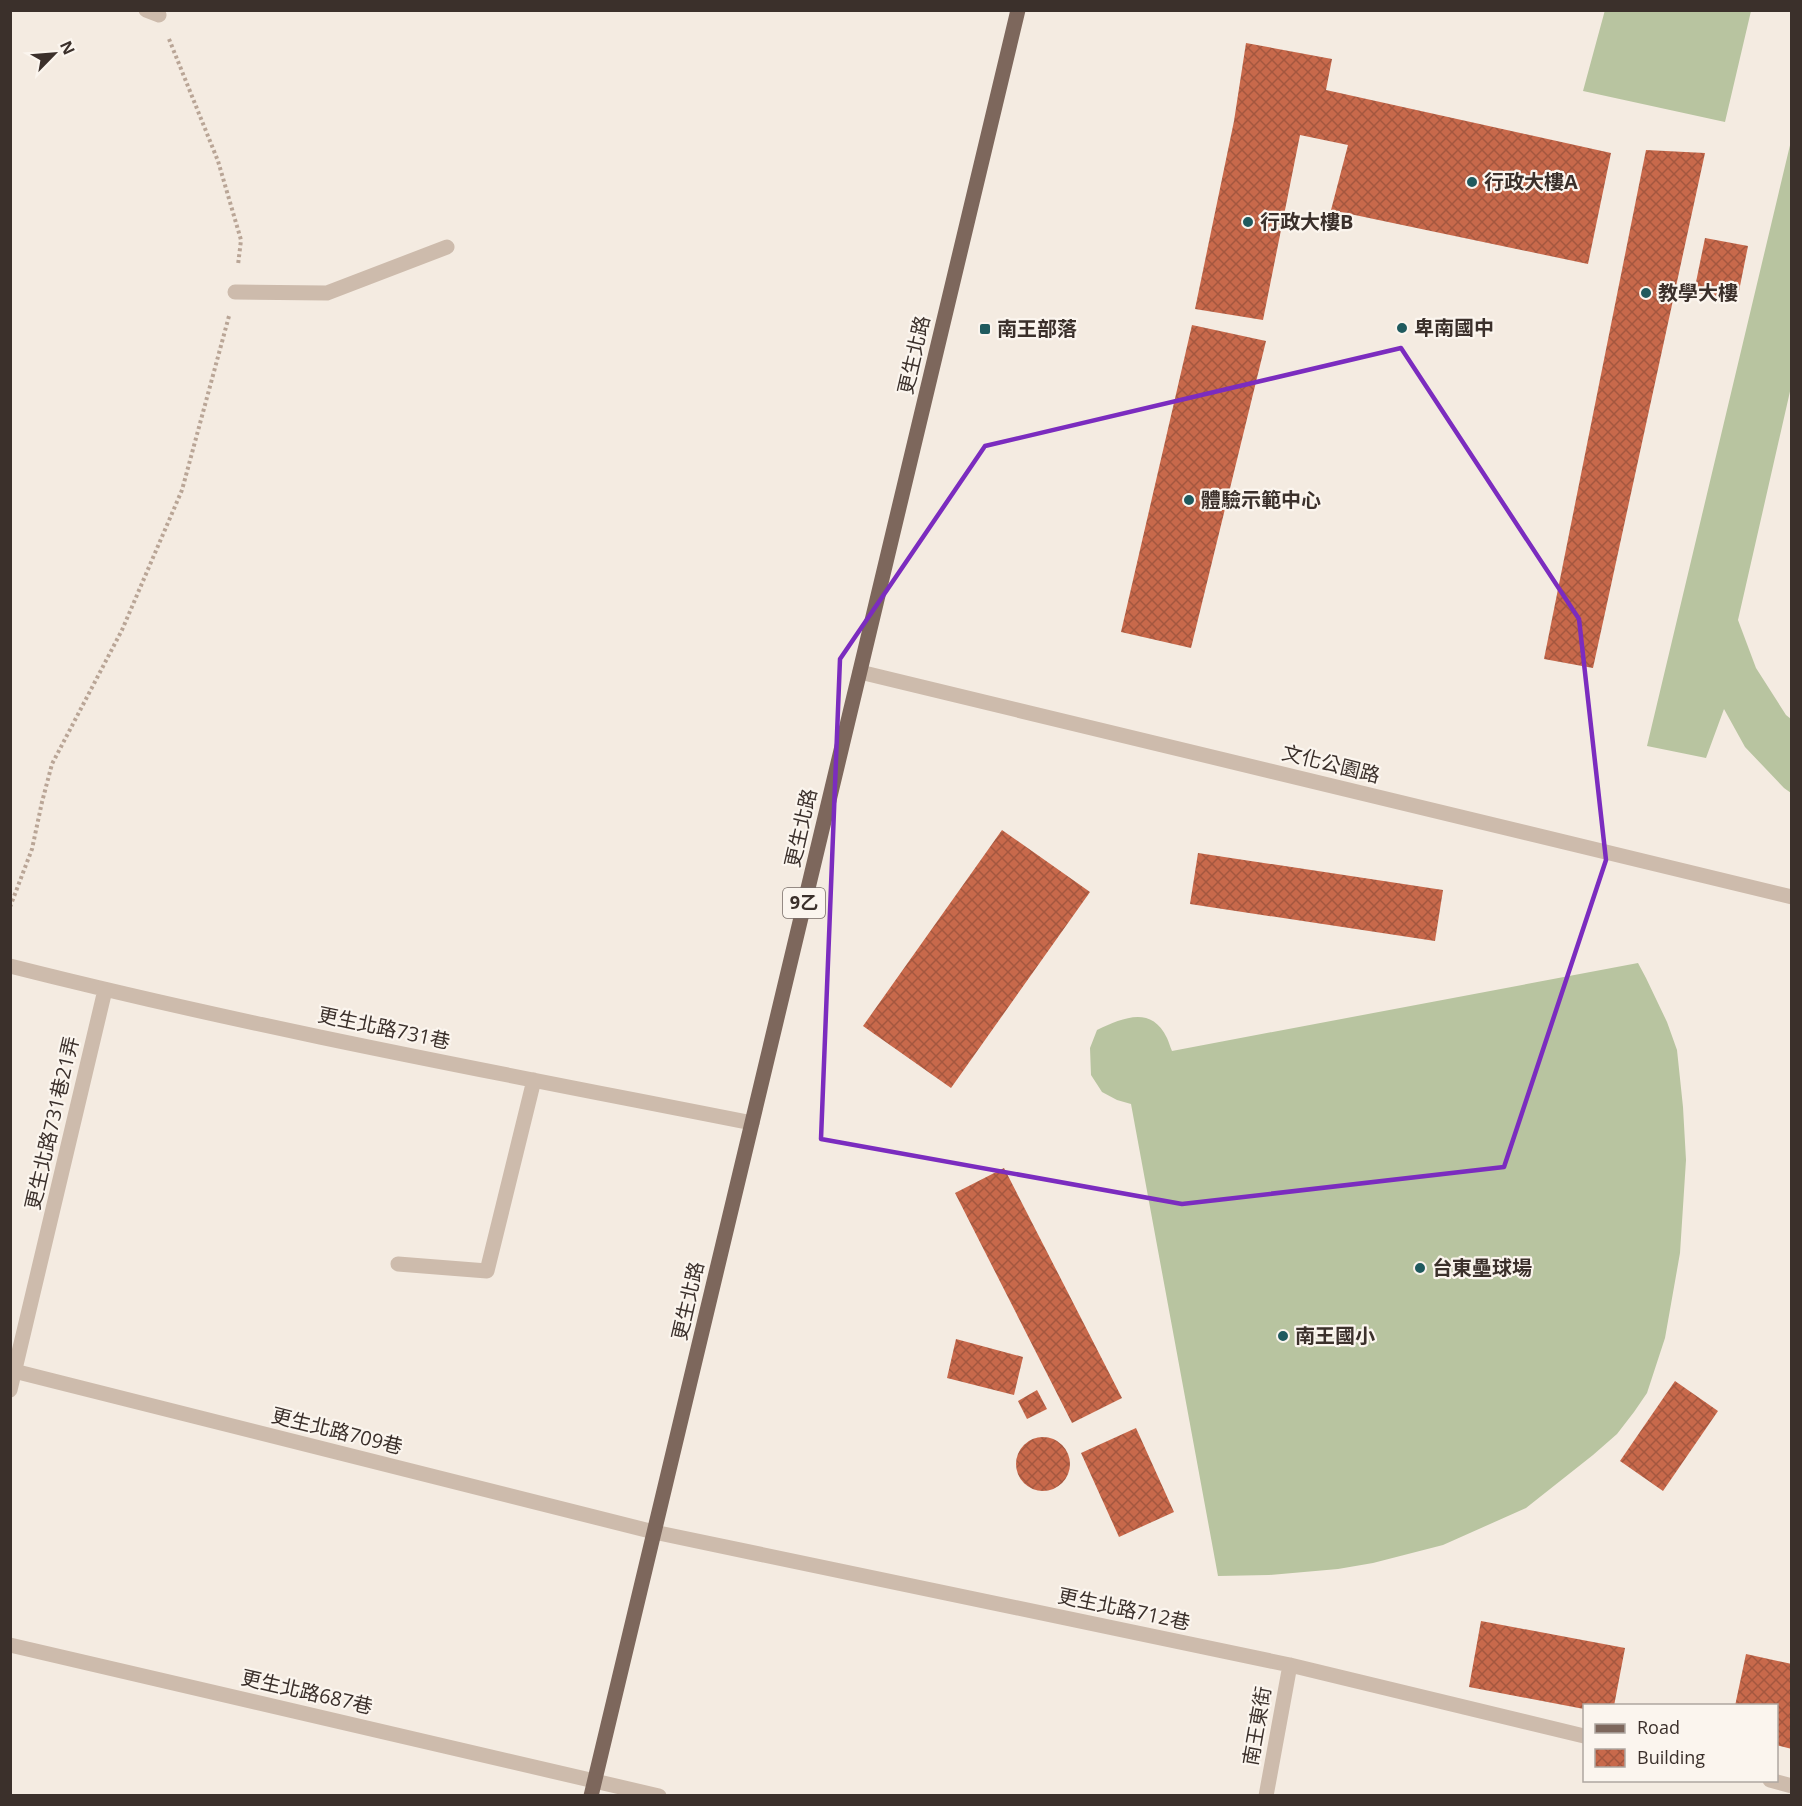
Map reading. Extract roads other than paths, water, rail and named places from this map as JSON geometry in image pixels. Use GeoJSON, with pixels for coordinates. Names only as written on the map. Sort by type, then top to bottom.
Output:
{"type":"FeatureCollection","features":[{"type":"Feature","properties":{"kind":"main road","name":"更生北路"},"geometry":{"type":"LineString","coordinates":[[593,1788],[1018,10]]}},
{"type":"Feature","properties":{"kind":"street"},"geometry":{"type":"LineString","coordinates":[[235,292],[327,293],[447,247]]}},
{"type":"Feature","properties":{"kind":"street","name":"文化公園路"},"geometry":{"type":"LineString","coordinates":[[860,672],[1791,897]]}},
{"type":"Feature","properties":{"kind":"street","name":"更生北路731巷"},"geometry":{"type":"LineString","coordinates":[[10,966],[105,990],[372,1048],[752,1123]]}},
{"type":"Feature","properties":{"kind":"street","name":"更生北路731巷21弄"},"geometry":{"type":"LineString","coordinates":[[10,1390],[105,990]]}},
{"type":"Feature","properties":{"kind":"street"},"geometry":{"type":"LineString","coordinates":[[398,1264],[488,1271],[534,1080]]}},
{"type":"Feature","properties":{"kind":"street","name":"更生北路709巷"},"geometry":{"type":"LineString","coordinates":[[13,1371],[654,1532]]}},
{"type":"Feature","properties":{"kind":"street","name":"更生北路712巷"},"geometry":{"type":"LineString","coordinates":[[654,1532],[1290,1665],[1583,1736]]}},
{"type":"Feature","properties":{"kind":"street","name":"更生北路687巷"},"geometry":{"type":"LineString","coordinates":[[10,1645],[593,1788],[659,1796]]}},
{"type":"Feature","properties":{"kind":"street","name":"南王東街"},"geometry":{"type":"LineString","coordinates":[[1266,1796],[1290,1665]]}},
{"type":"Feature","properties":{"kind":"place","name":"行政大樓A"},"geometry":{"type":"Point","coordinates":[1472,182]}},
{"type":"Feature","properties":{"kind":"place","name":"行政大樓B"},"geometry":{"type":"Point","coordinates":[1248,222]}},
{"type":"Feature","properties":{"kind":"place","name":"教學大樓"},"geometry":{"type":"Point","coordinates":[1646,293]}},
{"type":"Feature","properties":{"kind":"place","name":"卑南國中"},"geometry":{"type":"Point","coordinates":[1402,328]}},
{"type":"Feature","properties":{"kind":"place","name":"南王部落"},"geometry":{"type":"Point","coordinates":[985,329]}},
{"type":"Feature","properties":{"kind":"place","name":"體驗示範中心"},"geometry":{"type":"Point","coordinates":[1189,500]}},
{"type":"Feature","properties":{"kind":"place","name":"台東壘球場"},"geometry":{"type":"Point","coordinates":[1420,1268]}},
{"type":"Feature","properties":{"kind":"place","name":"南王國小"},"geometry":{"type":"Point","coordinates":[1283,1336]}}]}
